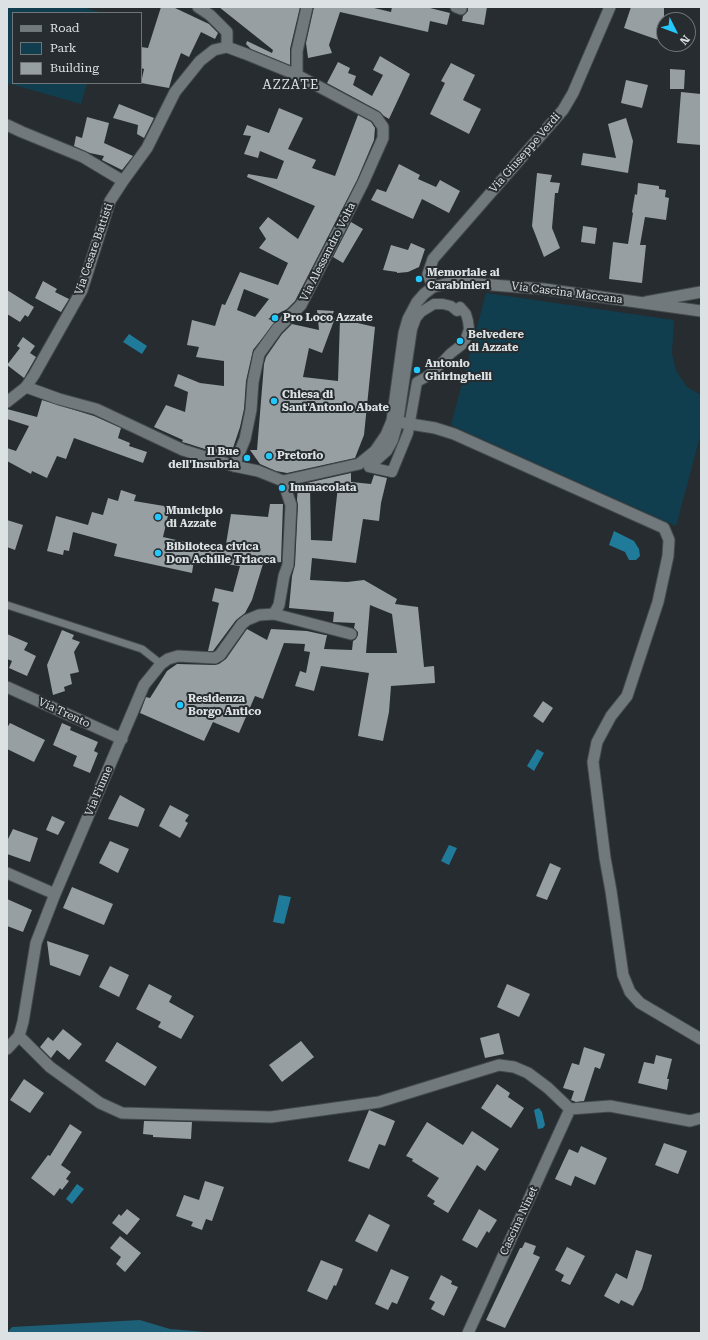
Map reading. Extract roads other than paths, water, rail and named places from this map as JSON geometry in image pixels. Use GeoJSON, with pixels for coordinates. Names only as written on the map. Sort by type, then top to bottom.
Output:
{"type":"FeatureCollection","features":[{"type":"Feature","properties":{"kind":"street"},"geometry":{"type":"LineString","coordinates":[[198,7],[210,15],[227,32],[227,47],[296,74],[297,51],[307,7]]}},
{"type":"Feature","properties":{"kind":"street","name":"Via Giuseppe Verdi"},"geometry":{"type":"LineString","coordinates":[[433,287],[428,274],[433,259],[563,110],[573,94],[610,7]]}},
{"type":"Feature","properties":{"kind":"street","name":"Via Cesare Battisti"},"geometry":{"type":"LineString","coordinates":[[7,402],[26,387],[82,290],[110,201],[147,148],[175,92],[200,61],[214,50],[227,47]]}},
{"type":"Feature","properties":{"kind":"street","name":"Via Alessandro Volta"},"geometry":{"type":"LineString","coordinates":[[234,466],[245,439],[251,410],[253,382],[259,354],[277,329],[300,305],[363,183],[383,138],[383,127],[376,117],[296,74]]}},
{"type":"Feature","properties":{"kind":"street"},"geometry":{"type":"LineString","coordinates":[[7,125],[82,157],[123,181]]}},
{"type":"Feature","properties":{"kind":"street","name":"Via Cascina Maccana"},"geometry":{"type":"LineString","coordinates":[[433,287],[453,282],[544,288],[701,311]]}},
{"type":"Feature","properties":{"kind":"street"},"geometry":{"type":"LineString","coordinates":[[26,387],[58,399],[96,408],[183,450],[234,466],[258,471],[283,481],[359,464],[375,451],[395,421],[412,329],[416,318],[421,312],[434,304],[451,306],[457,311],[460,307],[466,314],[469,329],[464,343],[450,354],[435,370],[417,382],[410,424],[403,447],[392,472],[369,467],[387,450],[393,440],[395,421],[404,334],[408,319],[414,306],[424,294],[433,287]]}},
{"type":"Feature","properties":{"kind":"street"},"geometry":{"type":"LineString","coordinates":[[643,303],[701,292]]}},
{"type":"Feature","properties":{"kind":"street"},"geometry":{"type":"LineString","coordinates":[[395,421],[435,428],[461,437],[664,528],[670,540],[658,602],[628,696],[611,716],[597,742],[593,762],[605,858],[623,975],[630,992],[640,1003],[701,1039]]}},
{"type":"Feature","properties":{"kind":"street"},"geometry":{"type":"LineString","coordinates":[[283,481],[290,505],[288,565],[284,576],[279,605],[274,614],[351,634]]}},
{"type":"Feature","properties":{"kind":"street","name":"Via Fiume"},"geometry":{"type":"LineString","coordinates":[[7,1050],[19,1036],[23,1022],[36,943],[55,894],[144,685],[161,664],[168,659],[178,656],[215,658],[220,655],[242,624],[247,620],[259,615],[274,614]]}},
{"type":"Feature","properties":{"kind":"street","name":"Via Trento"},"geometry":{"type":"LineString","coordinates":[[7,687],[122,739]]}},
{"type":"Feature","properties":{"kind":"street"},"geometry":{"type":"LineString","coordinates":[[7,873],[55,894]]}},
{"type":"Feature","properties":{"kind":"street"},"geometry":{"type":"LineString","coordinates":[[19,1036],[50,1067],[100,1103],[122,1113],[271,1117],[379,1102],[499,1065],[514,1067],[528,1072],[548,1088],[570,1109],[610,1106],[690,1121],[701,1118]]}},
{"type":"Feature","properties":{"kind":"street","name":"Cascina Ninet"},"geometry":{"type":"LineString","coordinates":[[468,1333],[570,1109]]}},
{"type":"Feature","properties":{"kind":"lane"},"geometry":{"type":"LineString","coordinates":[[7,605],[142,649],[161,664]]}},
{"type":"Feature","properties":{"kind":"place","name":"Memoriale ai Carabinieri"},"geometry":{"type":"Point","coordinates":[419,279]}},
{"type":"Feature","properties":{"kind":"place","name":"Pro Loco Azzate"},"geometry":{"type":"Point","coordinates":[275,318]}},
{"type":"Feature","properties":{"kind":"place","name":"Belvedere di Azzate"},"geometry":{"type":"Point","coordinates":[460,341]}},
{"type":"Feature","properties":{"kind":"place","name":"Antonio Ghiringhelli"},"geometry":{"type":"Point","coordinates":[417,370]}},
{"type":"Feature","properties":{"kind":"place","name":"Chiesa di Sant'Antonio Abate"},"geometry":{"type":"Point","coordinates":[274,401]}},
{"type":"Feature","properties":{"kind":"place","name":"Pretorio"},"geometry":{"type":"Point","coordinates":[269,456]}},
{"type":"Feature","properties":{"kind":"place","name":"Il Bue dell'Insubria"},"geometry":{"type":"Point","coordinates":[247,458]}},
{"type":"Feature","properties":{"kind":"place","name":"Immacolata"},"geometry":{"type":"Point","coordinates":[282,488]}},
{"type":"Feature","properties":{"kind":"place","name":"Municipio di Azzate"},"geometry":{"type":"Point","coordinates":[158,517]}},
{"type":"Feature","properties":{"kind":"place","name":"Biblioteca civica Don Achille Triacca"},"geometry":{"type":"Point","coordinates":[158,553]}},
{"type":"Feature","properties":{"kind":"place","name":"Residenza Borgo Antico"},"geometry":{"type":"Point","coordinates":[180,705]}},
{"type":"Feature","properties":{"kind":"district","name":"AZZATE"},"geometry":{"type":"Point","coordinates":[291,85]}}]}
